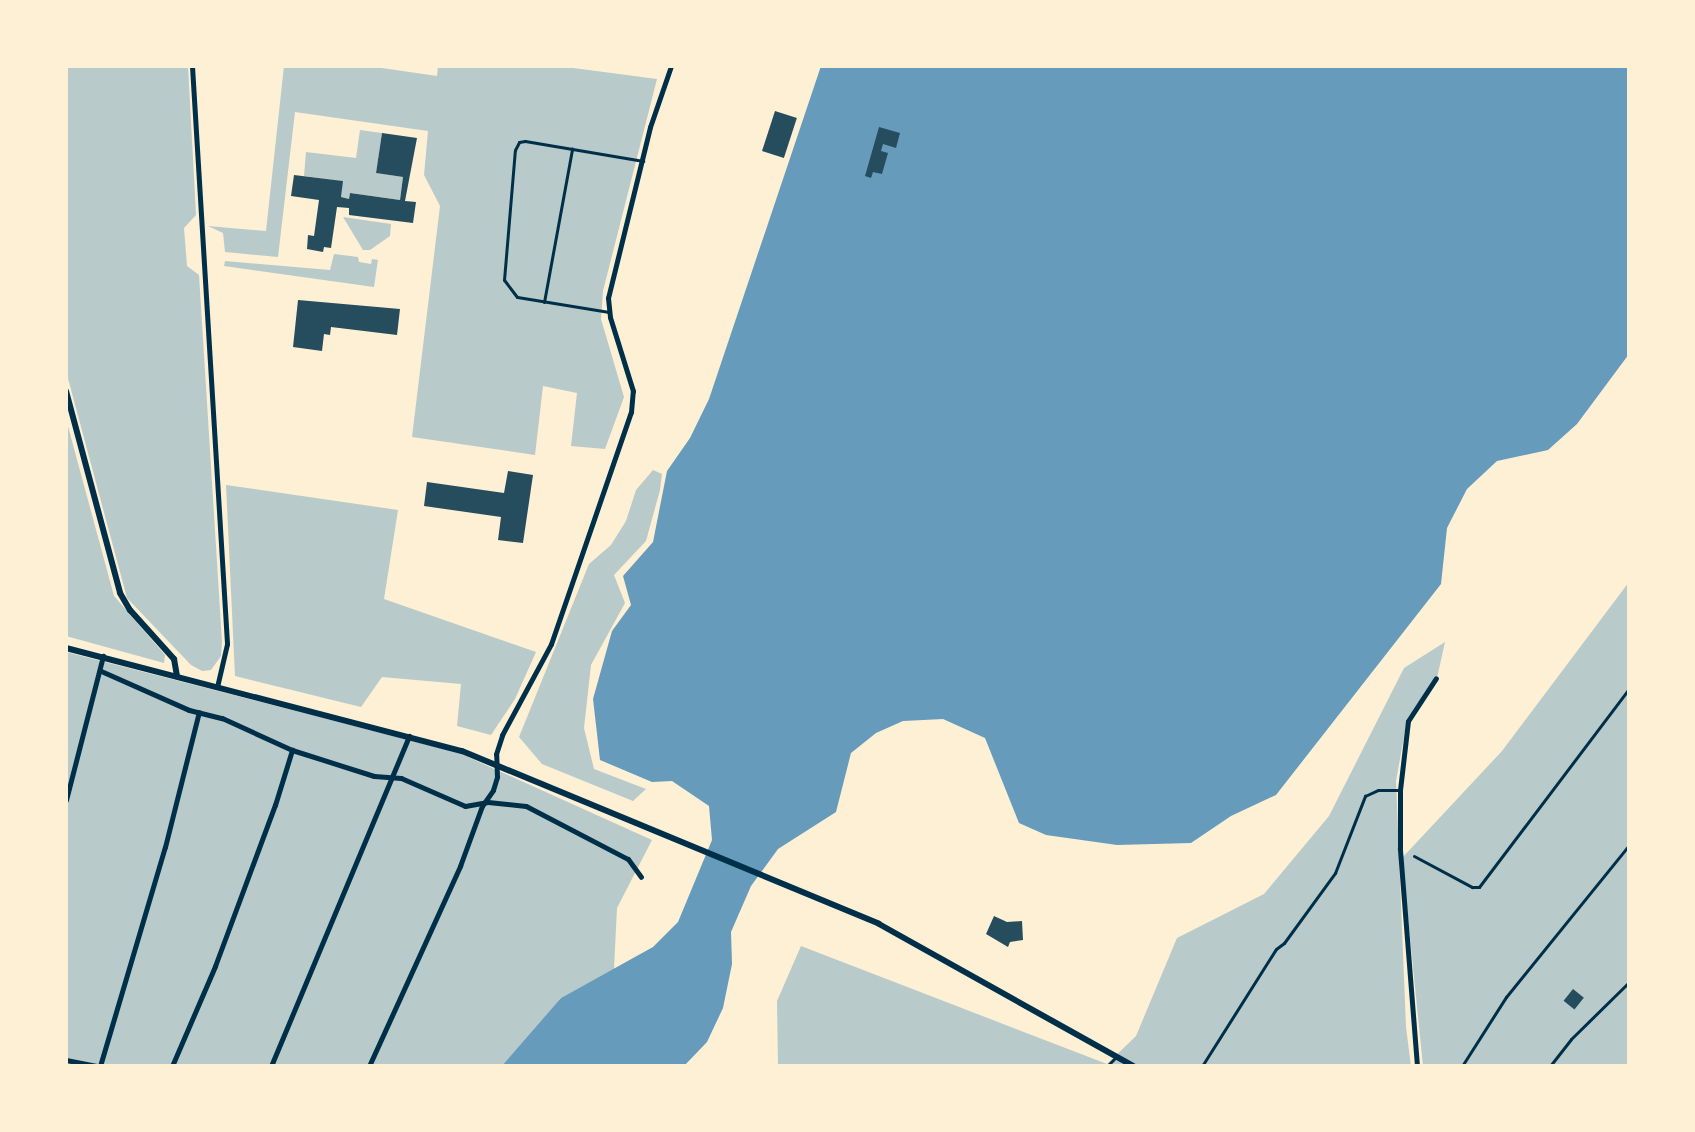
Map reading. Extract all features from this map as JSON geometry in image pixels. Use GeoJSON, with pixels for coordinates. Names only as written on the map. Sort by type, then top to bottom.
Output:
{"type":"FeatureCollection","features":[{"type":"Feature","properties":{"kind":"street"},"geometry":{"type":"LineString","coordinates":[[192,66],[227,644],[217,687]]}},
{"type":"Feature","properties":{"kind":"street"},"geometry":{"type":"LineString","coordinates":[[369,1066],[497,777],[495,764],[502,735],[551,644],[631,412],[632,387],[609,312],[610,281],[650,127],[671,66]]}},
{"type":"Feature","properties":{"kind":"street"},"geometry":{"type":"LineString","coordinates":[[66,391],[120,593],[130,610],[174,659],[177,676]]}},
{"type":"Feature","properties":{"kind":"street"},"geometry":{"type":"LineString","coordinates":[[66,648],[409,736],[495,764],[896,932],[1133,1066]]}},
{"type":"Feature","properties":{"kind":"street"},"geometry":{"type":"LineString","coordinates":[[66,800],[103,656]]}},
{"type":"Feature","properties":{"kind":"street"},"geometry":{"type":"LineString","coordinates":[[101,671],[199,712],[222,718],[292,750],[374,776],[394,776],[465,806],[485,803],[526,806],[628,859],[641,877]]}},
{"type":"Feature","properties":{"kind":"street"},"geometry":{"type":"LineString","coordinates":[[1417,1066],[1400,848],[1400,790],[1408,721],[1436,678]]}},
{"type":"Feature","properties":{"kind":"street"},"geometry":{"type":"LineString","coordinates":[[66,1060],[98,1066],[165,847],[199,712]]}},
{"type":"Feature","properties":{"kind":"street"},"geometry":{"type":"LineString","coordinates":[[271,1066],[409,736]]}},
{"type":"Feature","properties":{"kind":"street"},"geometry":{"type":"LineString","coordinates":[[172,1066],[220,952],[292,750]]}},
{"type":"Feature","properties":{"kind":"lane"},"geometry":{"type":"LineString","coordinates":[[609,312],[517,297],[504,280],[515,150],[519,142],[525,141],[643,161]]}},
{"type":"Feature","properties":{"kind":"lane"},"geometry":{"type":"LineString","coordinates":[[544,302],[572,149]]}},
{"type":"Feature","properties":{"kind":"lane"},"geometry":{"type":"LineString","coordinates":[[1414,856],[1472,887],[1479,887],[1629,689]]}},
{"type":"Feature","properties":{"kind":"lane"},"geometry":{"type":"LineString","coordinates":[[1202,1066],[1276,949],[1284,943],[1335,873],[1365,796],[1378,790],[1400,790]]}},
{"type":"Feature","properties":{"kind":"lane"},"geometry":{"type":"LineString","coordinates":[[1462,1066],[1506,997],[1629,845]]}},
{"type":"Feature","properties":{"kind":"lane"},"geometry":{"type":"LineString","coordinates":[[1550,1066],[1571,1039],[1629,982]]}},
{"type":"Feature","properties":{"kind":"lane"},"geometry":{"type":"LineString","coordinates":[[1107,1066],[1115,1058]]}},
{"type":"Feature","properties":{"kind":"shaded area"},"geometry":{"type":"Polygon","coordinates":[[[66,66],[188,66],[196,215],[184,228],[187,266],[199,275],[222,642],[221,656],[211,670],[202,671],[191,665],[127,598],[66,371],[66,66]]]}},
{"type":"Feature","properties":{"kind":"shaded area"},"geometry":{"type":"Polygon","coordinates":[[[284,66],[368,66],[437,76],[438,66],[558,66],[657,79],[603,291],[601,319],[624,397],[605,449],[571,446],[577,393],[543,386],[535,455],[412,437],[440,206],[424,175],[428,131],[295,112],[278,257],[225,252],[223,233],[208,226],[266,231],[284,66]]]}},
{"type":"Feature","properties":{"kind":"shaded area"},"geometry":{"type":"Polygon","coordinates":[[[360,130],[382,133],[376,173],[403,177],[400,200],[350,193],[349,199],[341,197],[342,181],[304,176],[306,152],[356,158],[360,130]]]}},
{"type":"Feature","properties":{"kind":"shaded area"},"geometry":{"type":"Polygon","coordinates":[[[343,217],[391,224],[390,236],[370,250],[363,250],[343,217]]]}},
{"type":"Feature","properties":{"kind":"shaded area"},"geometry":{"type":"Polygon","coordinates":[[[334,254],[358,257],[359,262],[371,264],[372,259],[378,260],[374,287],[224,266],[225,261],[330,270],[334,254]]]}},
{"type":"Feature","properties":{"kind":"shaded area"},"geometry":{"type":"Polygon","coordinates":[[[66,419],[114,596],[165,655],[164,663],[66,636],[66,419]]]}},
{"type":"Feature","properties":{"kind":"shaded area"},"geometry":{"type":"Polygon","coordinates":[[[653,470],[662,474],[660,490],[646,541],[614,575],[625,603],[591,665],[584,728],[594,769],[646,789],[633,801],[542,764],[519,737],[589,564],[611,545],[626,521],[636,490],[653,470]]]}},
{"type":"Feature","properties":{"kind":"shaded area"},"geometry":{"type":"Polygon","coordinates":[[[226,485],[398,510],[384,599],[536,652],[515,699],[491,735],[457,726],[461,684],[382,677],[361,707],[235,676],[226,485]]]}},
{"type":"Feature","properties":{"kind":"shaded area"},"geometry":{"type":"Polygon","coordinates":[[[1629,582],[1629,1066],[1423,1066],[1402,858],[1502,751],[1629,582]]]}},
{"type":"Feature","properties":{"kind":"shaded area"},"geometry":{"type":"Polygon","coordinates":[[[1445,642],[1437,678],[1407,720],[1396,781],[1406,1027],[1411,1066],[778,1066],[777,1001],[801,946],[1107,1064],[1136,1036],[1177,938],[1264,894],[1329,816],[1404,668],[1445,642]]]}},
{"type":"Feature","properties":{"kind":"shaded area"},"geometry":{"type":"Polygon","coordinates":[[[66,652],[459,753],[652,840],[617,908],[614,969],[561,998],[508,1066],[66,1066],[66,652]]]}},
{"type":"Feature","properties":{"kind":"water"},"geometry":{"type":"Polygon","coordinates":[[[821,66],[1629,66],[1629,354],[1577,424],[1548,450],[1497,461],[1467,489],[1447,528],[1441,584],[1276,795],[1231,816],[1191,843],[1117,845],[1046,835],[1019,823],[985,738],[943,719],[903,721],[876,733],[851,753],[836,812],[778,849],[751,886],[731,932],[732,964],[723,1008],[707,1042],[684,1066],[502,1066],[561,998],[653,947],[678,922],[712,840],[709,806],[672,781],[652,782],[600,760],[593,699],[612,631],[631,605],[623,576],[653,542],[667,471],[690,438],[709,399],[821,66]]]}},
{"type":"Feature","properties":{"kind":"building"},"geometry":{"type":"Polygon","coordinates":[[[775,111],[797,118],[784,158],[762,151],[775,111]]]}},
{"type":"Feature","properties":{"kind":"building"},"geometry":{"type":"Polygon","coordinates":[[[879,127],[900,133],[896,148],[883,144],[881,151],[888,153],[882,174],[873,172],[871,178],[865,176],[879,127]]]}},
{"type":"Feature","properties":{"kind":"building"},"geometry":{"type":"Polygon","coordinates":[[[382,133],[417,138],[405,201],[416,202],[413,223],[349,215],[349,208],[337,207],[331,248],[324,247],[323,252],[307,249],[308,235],[314,236],[319,200],[291,196],[294,175],[343,181],[341,197],[349,199],[350,193],[400,200],[403,177],[376,173],[382,133]]]}},
{"type":"Feature","properties":{"kind":"building"},"geometry":{"type":"Polygon","coordinates":[[[298,300],[400,309],[397,335],[331,327],[330,335],[324,334],[322,351],[293,347],[298,300]]]}},
{"type":"Feature","properties":{"kind":"building"},"geometry":{"type":"Polygon","coordinates":[[[508,471],[533,475],[523,543],[498,540],[501,517],[424,506],[427,482],[504,493],[508,471]]]}},
{"type":"Feature","properties":{"kind":"building"},"geometry":{"type":"Polygon","coordinates":[[[994,916],[1007,922],[1022,921],[1023,940],[1010,942],[1008,947],[986,934],[994,916]]]}},
{"type":"Feature","properties":{"kind":"building"},"geometry":{"type":"Polygon","coordinates":[[[1573,989],[1584,998],[1574,1009],[1564,1001],[1573,989]]]}}]}
